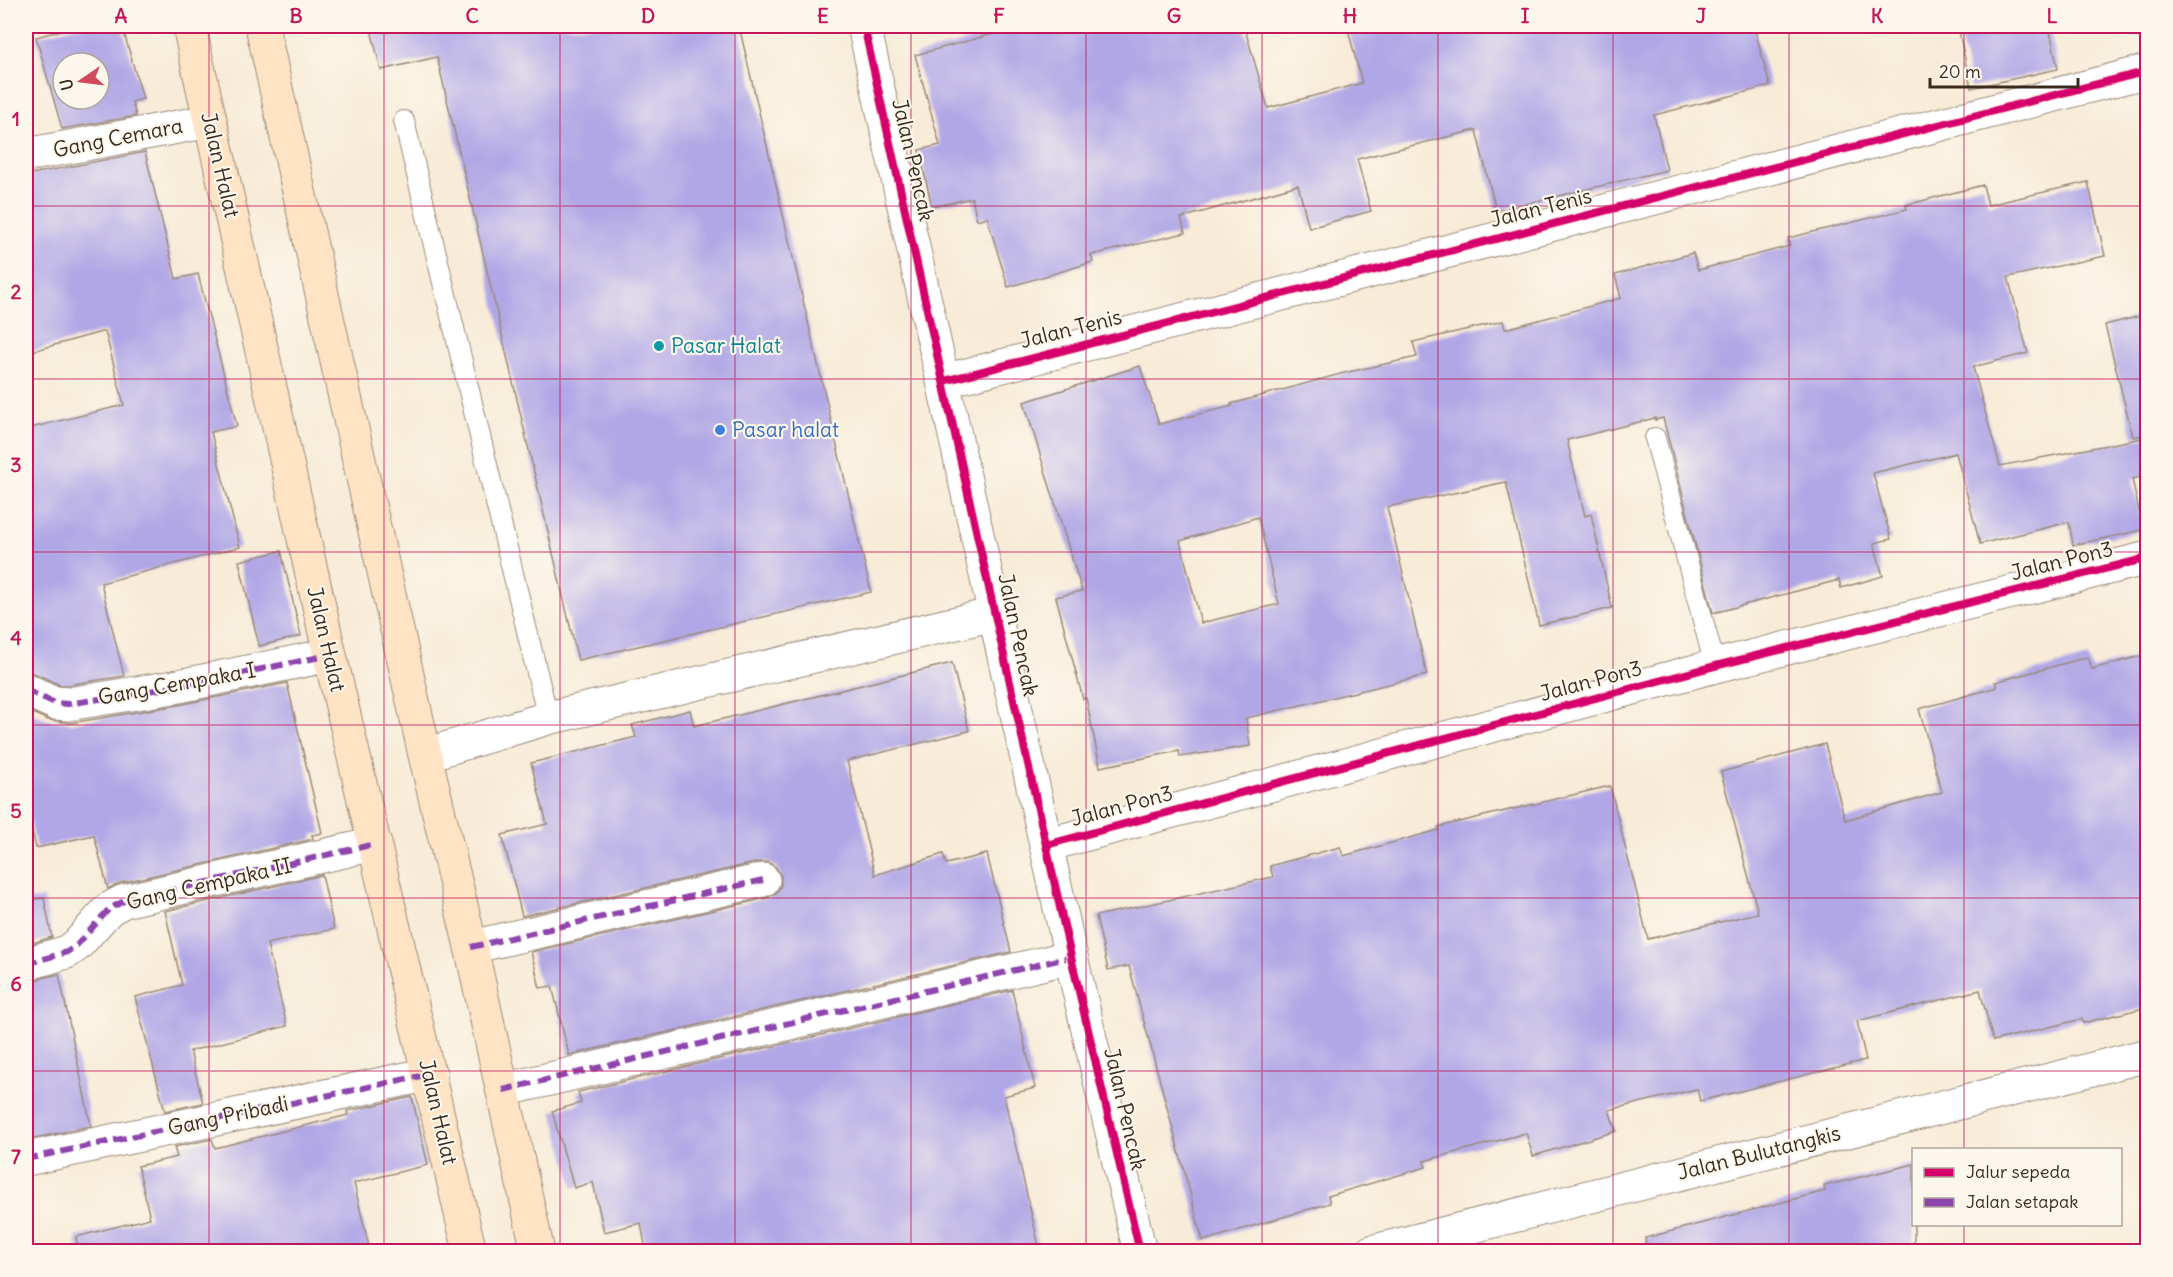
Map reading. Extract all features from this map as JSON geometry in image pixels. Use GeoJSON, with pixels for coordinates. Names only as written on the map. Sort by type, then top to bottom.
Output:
{"type":"FeatureCollection","features":[{"type":"Feature","properties":{"kind":"main road","name":"Jalan Halat"},"geometry":{"type":"LineString","coordinates":[[189,26],[330,655],[470,1251]]}},
{"type":"Feature","properties":{"kind":"main road"},"geometry":{"type":"LineString","coordinates":[[262,26],[538,1251]]}},
{"type":"Feature","properties":{"kind":"street","name":"Jalan Pencak"},"geometry":{"type":"LineString","coordinates":[[864,26],[1071,957],[1140,1251]]}},
{"type":"Feature","properties":{"kind":"street","name":"Jalan Tenis"},"geometry":{"type":"LineString","coordinates":[[944,381],[2148,71]]}},
{"type":"Feature","properties":{"kind":"street","name":"Gang Cemara"},"geometry":{"type":"LineString","coordinates":[[26,155],[210,121]]}},
{"type":"Feature","properties":{"kind":"street","name":"Jalan Pon3"},"geometry":{"type":"LineString","coordinates":[[1046,845],[1715,666],[2148,558]]}},
{"type":"Feature","properties":{"kind":"street"},"geometry":{"type":"LineString","coordinates":[[425,755],[548,718],[995,614]]}},
{"type":"Feature","properties":{"kind":"street","name":"Gang Cempaka I"},"geometry":{"type":"LineString","coordinates":[[26,690],[55,703],[68,704],[174,687],[330,655]]}},
{"type":"Feature","properties":{"kind":"street","name":"Gang Cempaka II"},"geometry":{"type":"LineString","coordinates":[[26,964],[68,952],[109,909],[124,902],[375,844]]}},
{"type":"Feature","properties":{"kind":"street"},"geometry":{"type":"LineString","coordinates":[[471,947],[763,880]]}},
{"type":"Feature","properties":{"kind":"street"},"geometry":{"type":"LineString","coordinates":[[503,1090],[1071,957]]}},
{"type":"Feature","properties":{"kind":"street","name":"Jalan Bulutangkis"},"geometry":{"type":"LineString","coordinates":[[1371,1251],[2148,1055]]}},
{"type":"Feature","properties":{"kind":"street","name":"Gang Pribadi"},"geometry":{"type":"LineString","coordinates":[[26,1159],[430,1074]]}},
{"type":"Feature","properties":{"kind":"lane"},"geometry":{"type":"LineString","coordinates":[[404,121],[548,718]]}},
{"type":"Feature","properties":{"kind":"lane"},"geometry":{"type":"LineString","coordinates":[[1655,438],[1715,666]]}},
{"type":"Feature","properties":{"kind":"building"},"geometry":{"type":"Polygon","coordinates":[[[77,26],[122,26],[143,99],[132,102],[136,116],[62,129],[57,111],[111,111],[111,51],[51,51],[51,90],[36,37],[77,26]]]}},
{"type":"Feature","properties":{"kind":"building","name":"Pasar Halat"},"geometry":{"type":"Polygon","coordinates":[[[370,26],[739,26],[871,592],[578,660],[437,57],[381,70],[370,26]]]}},
{"type":"Feature","properties":{"kind":"building"},"geometry":{"type":"Polygon","coordinates":[[[1023,26],[1244,26],[1268,108],[1362,83],[1347,26],[1754,26],[1770,86],[1654,115],[1667,170],[1496,211],[1476,130],[1357,159],[1371,211],[1309,228],[1298,185],[1181,218],[1185,233],[1091,255],[1093,262],[1008,287],[987,217],[977,220],[972,198],[932,207],[919,150],[940,145],[915,55],[1023,26]]]}},
{"type":"Feature","properties":{"kind":"building"},"geometry":{"type":"Polygon","coordinates":[[[1958,26],[2049,26],[2058,69],[1971,88],[1958,26]]]}},
{"type":"Feature","properties":{"kind":"building"},"geometry":{"type":"Polygon","coordinates":[[[145,152],[176,279],[198,274],[237,426],[211,432],[240,547],[101,583],[124,676],[60,685],[34,673],[26,672],[26,429],[124,405],[105,331],[26,353],[26,175],[145,152]]]}},
{"type":"Feature","properties":{"kind":"building"},"geometry":{"type":"Polygon","coordinates":[[[2088,182],[2105,256],[2008,277],[2028,353],[1973,367],[2000,466],[2148,437],[2148,475],[2132,479],[2143,530],[2073,545],[2069,522],[1980,544],[1956,453],[1873,473],[1891,539],[1874,543],[1883,576],[1841,588],[1839,580],[1713,613],[1663,418],[1655,420],[1655,418],[1567,440],[1585,516],[1591,514],[1612,608],[1539,625],[1506,482],[1387,507],[1427,675],[1246,718],[1250,746],[1180,757],[1179,751],[1100,767],[1086,698],[1083,699],[1056,597],[1082,591],[1024,402],[1140,366],[1159,424],[1232,406],[1231,404],[1344,373],[1417,357],[1413,342],[1503,321],[1505,329],[1621,298],[1615,275],[1693,253],[1698,270],[1790,246],[1788,238],[1907,209],[1906,205],[1983,185],[1988,205],[2088,182]],[[1258,517],[1180,541],[1201,623],[1279,604],[1258,517]]]}},
{"type":"Feature","properties":{"kind":"building"},"geometry":{"type":"Polygon","coordinates":[[[2148,314],[2148,435],[2133,437],[2105,325],[2148,314]]]}},
{"type":"Feature","properties":{"kind":"building"},"geometry":{"type":"Polygon","coordinates":[[[281,551],[301,636],[259,646],[239,561],[281,551]]]}},
{"type":"Feature","properties":{"kind":"building"},"geometry":{"type":"Polygon","coordinates":[[[2148,654],[2148,1007],[2083,1023],[2082,1019],[1993,1041],[1980,990],[1857,1021],[1866,1060],[1700,1101],[1697,1089],[1609,1110],[1616,1131],[1533,1156],[1526,1133],[1424,1161],[1426,1167],[1328,1196],[1330,1203],[1203,1241],[1129,966],[1108,970],[1096,916],[1273,877],[1270,866],[1340,847],[1343,856],[1439,830],[1438,827],[1610,786],[1648,939],[1758,913],[1721,772],[1825,744],[1845,820],[1942,792],[1919,709],[1997,687],[1995,682],[2088,657],[2092,669],[2148,654]]]}},
{"type":"Feature","properties":{"kind":"building"},"geometry":{"type":"Polygon","coordinates":[[[952,663],[969,731],[847,761],[875,875],[943,854],[946,864],[987,854],[1011,952],[569,1055],[552,986],[540,988],[531,952],[767,898],[776,893],[781,885],[781,876],[776,867],[768,862],[759,862],[522,916],[502,835],[547,824],[531,763],[636,737],[632,725],[690,710],[694,726],[952,663]]]}},
{"type":"Feature","properties":{"kind":"building"},"geometry":{"type":"Polygon","coordinates":[[[287,683],[322,833],[312,835],[313,839],[120,883],[108,889],[94,835],[36,848],[26,804],[26,710],[48,720],[71,723],[287,683]]]}},
{"type":"Feature","properties":{"kind":"building"},"geometry":{"type":"Polygon","coordinates":[[[322,875],[334,929],[267,944],[287,1026],[190,1051],[203,1103],[165,1111],[135,997],[182,985],[165,911],[322,875]]]}},
{"type":"Feature","properties":{"kind":"building"},"geometry":{"type":"Polygon","coordinates":[[[44,898],[52,937],[26,945],[26,900],[44,898]]]}},
{"type":"Feature","properties":{"kind":"building"},"geometry":{"type":"Polygon","coordinates":[[[59,974],[91,1126],[26,1140],[26,982],[59,974]]]}},
{"type":"Feature","properties":{"kind":"building"},"geometry":{"type":"Polygon","coordinates":[[[1012,990],[1035,1088],[1004,1096],[1040,1251],[646,1251],[641,1223],[604,1232],[593,1182],[574,1188],[552,1111],[581,1103],[578,1092],[1012,990]]]}},
{"type":"Feature","properties":{"kind":"building"},"geometry":{"type":"Polygon","coordinates":[[[412,1097],[428,1165],[354,1183],[370,1251],[78,1251],[76,1237],[150,1218],[138,1166],[177,1157],[174,1147],[212,1139],[215,1148],[348,1115],[347,1111],[412,1097]]]}},
{"type":"Feature","properties":{"kind":"building"},"geometry":{"type":"Polygon","coordinates":[[[1912,1164],[1914,1251],[1647,1251],[1645,1238],[1825,1191],[1824,1186],[1912,1164]]]}},
{"type":"Feature","properties":{"kind":"marked path"},"geometry":{"type":"LineString","coordinates":[[26,690],[55,703],[68,704],[174,687],[330,655]]}},
{"type":"Feature","properties":{"kind":"marked path"},"geometry":{"type":"LineString","coordinates":[[26,964],[67,952],[77,945],[109,909],[124,901],[375,844]]}},
{"type":"Feature","properties":{"kind":"marked path"},"geometry":{"type":"LineString","coordinates":[[471,947],[763,880]]}},
{"type":"Feature","properties":{"kind":"marked path"},"geometry":{"type":"LineString","coordinates":[[503,1090],[1071,957]]}},
{"type":"Feature","properties":{"kind":"marked path"},"geometry":{"type":"LineString","coordinates":[[26,1159],[430,1074]]}},
{"type":"Feature","properties":{"kind":"cycle path"},"geometry":{"type":"LineString","coordinates":[[864,26],[1071,957],[1140,1252]]}},
{"type":"Feature","properties":{"kind":"cycle path"},"geometry":{"type":"LineString","coordinates":[[944,381],[2148,71]]}},
{"type":"Feature","properties":{"kind":"cycle path"},"geometry":{"type":"LineString","coordinates":[[1046,845],[1715,666],[2148,558]]}},
{"type":"Feature","properties":{"kind":"place","name":"Pasar Halat"},"geometry":{"type":"Point","coordinates":[659,346]}},
{"type":"Feature","properties":{"kind":"place","name":"Pasar halat"},"geometry":{"type":"Point","coordinates":[720,430]}}]}
